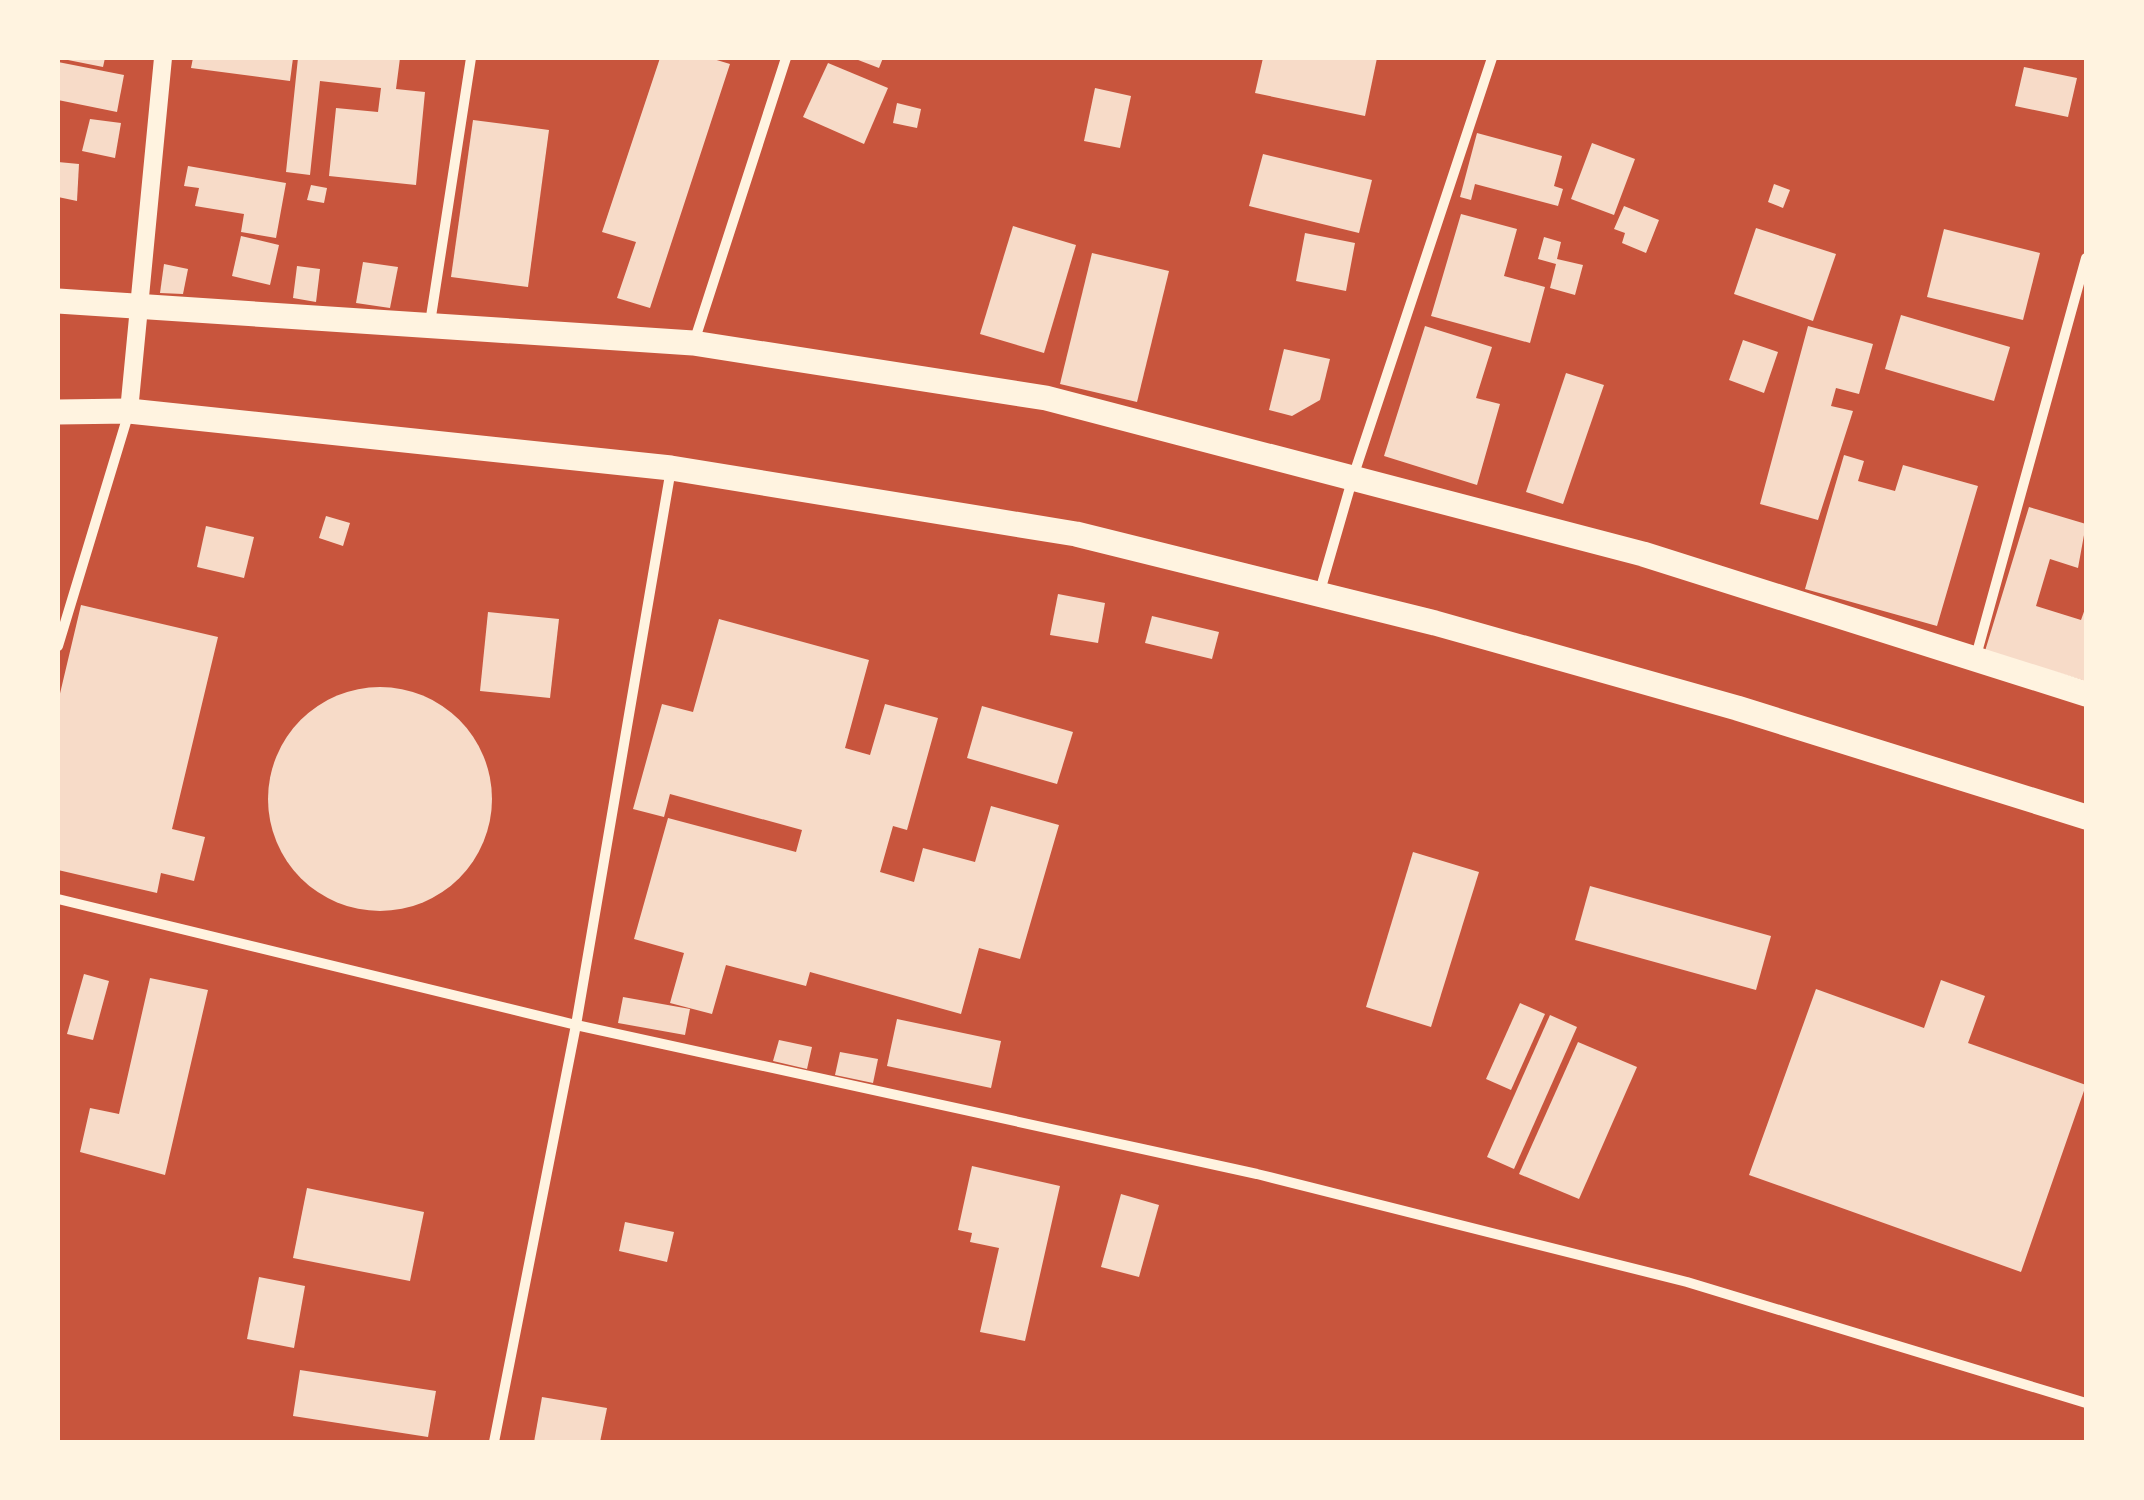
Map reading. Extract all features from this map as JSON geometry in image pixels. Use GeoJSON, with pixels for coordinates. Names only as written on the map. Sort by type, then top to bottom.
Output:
{"type":"FeatureCollection","features":[{"type":"Feature","properties":{"kind":"main road"},"geometry":{"type":"LineString","coordinates":[[58,302],[138,304],[693,344],[1046,398],[1643,554],[1976,656],[2086,694]]}},
{"type":"Feature","properties":{"kind":"main road"},"geometry":{"type":"LineString","coordinates":[[58,412],[129,411],[671,468],[1076,534],[1320,591],[1737,708],[2086,818]]}},
{"type":"Feature","properties":{"kind":"street"},"geometry":{"type":"LineString","coordinates":[[58,646],[129,411],[163,58]]}},
{"type":"Feature","properties":{"kind":"street"},"geometry":{"type":"LineString","coordinates":[[430,324],[471,58]]}},
{"type":"Feature","properties":{"kind":"street"},"geometry":{"type":"LineString","coordinates":[[693,344],[786,58]]}},
{"type":"Feature","properties":{"kind":"street"},"geometry":{"type":"LineString","coordinates":[[1320,591],[1353,477],[1492,58]]}},
{"type":"Feature","properties":{"kind":"street"},"geometry":{"type":"LineString","coordinates":[[1976,656],[2086,258]]}},
{"type":"Feature","properties":{"kind":"street"},"geometry":{"type":"LineString","coordinates":[[494,1442],[576,1025],[671,468]]}},
{"type":"Feature","properties":{"kind":"street"},"geometry":{"type":"LineString","coordinates":[[58,899],[576,1025],[1257,1174],[1687,1282],[2086,1403]]}},
{"type":"Feature","properties":{"kind":"building"},"geometry":{"type":"Polygon","coordinates":[[[58,58],[105,58],[103,67],[58,58]]]}},
{"type":"Feature","properties":{"kind":"building"},"geometry":{"type":"Polygon","coordinates":[[[193,58],[293,58],[290,81],[191,68],[193,58]]]}},
{"type":"Feature","properties":{"kind":"building"},"geometry":{"type":"Polygon","coordinates":[[[298,58],[400,58],[396,89],[425,92],[416,185],[329,176],[336,108],[378,112],[381,88],[320,81],[310,175],[286,172],[298,58]]]}},
{"type":"Feature","properties":{"kind":"building"},"geometry":{"type":"Polygon","coordinates":[[[660,58],[710,58],[730,64],[650,308],[617,298],[636,242],[602,232],[660,58]]]}},
{"type":"Feature","properties":{"kind":"building"},"geometry":{"type":"Polygon","coordinates":[[[853,58],[883,58],[879,68],[853,58]]]}},
{"type":"Feature","properties":{"kind":"building"},"geometry":{"type":"Polygon","coordinates":[[[1263,58],[1377,58],[1365,116],[1255,93],[1263,58]]]}},
{"type":"Feature","properties":{"kind":"building"},"geometry":{"type":"Polygon","coordinates":[[[58,62],[124,75],[117,112],[58,100],[58,62]]]}},
{"type":"Feature","properties":{"kind":"building"},"geometry":{"type":"Polygon","coordinates":[[[828,63],[888,88],[864,144],[803,117],[828,63]]]}},
{"type":"Feature","properties":{"kind":"building"},"geometry":{"type":"Polygon","coordinates":[[[2024,67],[2077,78],[2068,117],[2015,106],[2024,67]]]}},
{"type":"Feature","properties":{"kind":"building"},"geometry":{"type":"Polygon","coordinates":[[[1095,88],[1131,96],[1120,148],[1084,141],[1095,88]]]}},
{"type":"Feature","properties":{"kind":"building"},"geometry":{"type":"Polygon","coordinates":[[[897,103],[921,109],[917,128],[893,123],[897,103]]]}},
{"type":"Feature","properties":{"kind":"building"},"geometry":{"type":"Polygon","coordinates":[[[90,119],[121,123],[115,158],[82,151],[90,119]]]}},
{"type":"Feature","properties":{"kind":"building"},"geometry":{"type":"Polygon","coordinates":[[[473,120],[549,130],[528,287],[451,277],[473,120]]]}},
{"type":"Feature","properties":{"kind":"building"},"geometry":{"type":"Polygon","coordinates":[[[1477,133],[1562,156],[1554,186],[1563,189],[1558,206],[1475,184],[1471,200],[1460,197],[1477,133]]]}},
{"type":"Feature","properties":{"kind":"building"},"geometry":{"type":"Polygon","coordinates":[[[1592,143],[1635,159],[1614,215],[1571,199],[1592,143]]]}},
{"type":"Feature","properties":{"kind":"building"},"geometry":{"type":"Polygon","coordinates":[[[1263,154],[1372,180],[1359,233],[1249,206],[1263,154]]]}},
{"type":"Feature","properties":{"kind":"building"},"geometry":{"type":"Polygon","coordinates":[[[58,162],[79,164],[77,201],[58,197],[58,162]]]}},
{"type":"Feature","properties":{"kind":"building"},"geometry":{"type":"Polygon","coordinates":[[[188,166],[286,183],[276,238],[241,232],[244,214],[195,206],[199,188],[184,186],[188,166]]]}},
{"type":"Feature","properties":{"kind":"building"},"geometry":{"type":"Polygon","coordinates":[[[1774,184],[1790,190],[1783,208],[1768,202],[1774,184]]]}},
{"type":"Feature","properties":{"kind":"building"},"geometry":{"type":"Polygon","coordinates":[[[311,185],[327,188],[324,203],[307,200],[311,185]]]}},
{"type":"Feature","properties":{"kind":"building"},"geometry":{"type":"Polygon","coordinates":[[[1624,206],[1659,220],[1646,253],[1622,243],[1625,233],[1614,229],[1624,206]]]}},
{"type":"Feature","properties":{"kind":"building"},"geometry":{"type":"Polygon","coordinates":[[[1461,214],[1517,229],[1504,276],[1545,287],[1530,343],[1431,316],[1461,214]]]}},
{"type":"Feature","properties":{"kind":"building"},"geometry":{"type":"Polygon","coordinates":[[[1013,226],[1076,245],[1044,353],[980,334],[1013,226]]]}},
{"type":"Feature","properties":{"kind":"building"},"geometry":{"type":"Polygon","coordinates":[[[1756,228],[1836,254],[1813,321],[1734,294],[1756,228]]]}},
{"type":"Feature","properties":{"kind":"building"},"geometry":{"type":"Polygon","coordinates":[[[1944,229],[2040,253],[2023,320],[1927,297],[1944,229]]]}},
{"type":"Feature","properties":{"kind":"building"},"geometry":{"type":"Polygon","coordinates":[[[1305,233],[1355,243],[1346,291],[1296,281],[1305,233]]]}},
{"type":"Feature","properties":{"kind":"building"},"geometry":{"type":"Polygon","coordinates":[[[241,236],[279,245],[270,285],[232,276],[241,236]]]}},
{"type":"Feature","properties":{"kind":"building"},"geometry":{"type":"Polygon","coordinates":[[[1544,237],[1561,242],[1557,259],[1583,265],[1575,295],[1550,288],[1556,264],[1538,259],[1544,237]]]}},
{"type":"Feature","properties":{"kind":"building"},"geometry":{"type":"Polygon","coordinates":[[[1092,253],[1169,271],[1137,402],[1060,384],[1092,253]]]}},
{"type":"Feature","properties":{"kind":"building"},"geometry":{"type":"Polygon","coordinates":[[[363,262],[398,267],[390,308],[356,303],[363,262]]]}},
{"type":"Feature","properties":{"kind":"building"},"geometry":{"type":"Polygon","coordinates":[[[164,264],[188,269],[183,294],[160,293],[164,264]]]}},
{"type":"Feature","properties":{"kind":"building"},"geometry":{"type":"Polygon","coordinates":[[[297,266],[320,269],[316,302],[293,298],[297,266]]]}},
{"type":"Feature","properties":{"kind":"building"},"geometry":{"type":"Polygon","coordinates":[[[1901,315],[2010,347],[1994,401],[1885,369],[1901,315]]]}},
{"type":"Feature","properties":{"kind":"building"},"geometry":{"type":"Polygon","coordinates":[[[1425,326],[1492,347],[1476,398],[1500,404],[1477,485],[1384,456],[1425,326]]]}},
{"type":"Feature","properties":{"kind":"building"},"geometry":{"type":"Polygon","coordinates":[[[1808,326],[1873,344],[1859,394],[1836,388],[1831,406],[1853,411],[1818,520],[1760,504],[1808,326]]]}},
{"type":"Feature","properties":{"kind":"building"},"geometry":{"type":"Polygon","coordinates":[[[1743,340],[1778,352],[1764,393],[1729,380],[1743,340]]]}},
{"type":"Feature","properties":{"kind":"building"},"geometry":{"type":"Polygon","coordinates":[[[1284,349],[1330,359],[1320,400],[1292,416],[1269,410],[1284,349]]]}},
{"type":"Feature","properties":{"kind":"building"},"geometry":{"type":"Polygon","coordinates":[[[1566,373],[1604,385],[1563,504],[1526,492],[1566,373]]]}},
{"type":"Feature","properties":{"kind":"building"},"geometry":{"type":"Polygon","coordinates":[[[1844,455],[1864,461],[1858,481],[1895,491],[1903,465],[1978,486],[1937,626],[1805,589],[1844,455]]]}},
{"type":"Feature","properties":{"kind":"building"},"geometry":{"type":"Polygon","coordinates":[[[2029,507],[2086,524],[2078,568],[2050,559],[2036,606],[2081,620],[2086,606],[2086,681],[1985,651],[2029,507]]]}},
{"type":"Feature","properties":{"kind":"building"},"geometry":{"type":"Polygon","coordinates":[[[326,516],[350,523],[343,546],[319,538],[326,516]]]}},
{"type":"Feature","properties":{"kind":"building"},"geometry":{"type":"Polygon","coordinates":[[[206,526],[254,537],[244,578],[197,567],[206,526]]]}},
{"type":"Feature","properties":{"kind":"building"},"geometry":{"type":"Polygon","coordinates":[[[1058,594],[1105,603],[1098,643],[1050,635],[1058,594]]]}},
{"type":"Feature","properties":{"kind":"building"},"geometry":{"type":"Polygon","coordinates":[[[81,605],[218,637],[172,829],[205,837],[194,881],[161,873],[157,893],[58,870],[58,702],[81,605]]]}},
{"type":"Feature","properties":{"kind":"building"},"geometry":{"type":"Polygon","coordinates":[[[488,612],[559,619],[550,698],[480,691],[488,612]]]}},
{"type":"Feature","properties":{"kind":"building"},"geometry":{"type":"Polygon","coordinates":[[[1152,616],[1219,632],[1212,659],[1145,643],[1152,616]]]}},
{"type":"Feature","properties":{"kind":"building"},"geometry":{"type":"Polygon","coordinates":[[[719,619],[869,660],[845,748],[870,755],[885,704],[938,718],[907,830],[893,826],[880,872],[914,882],[923,848],[975,862],[991,806],[1059,825],[1020,959],[979,948],[961,1014],[810,972],[806,986],[726,965],[712,1014],[670,1003],[684,953],[634,939],[668,818],[796,852],[802,830],[670,794],[664,817],[633,809],[662,704],[693,712],[719,619]]]}},
{"type":"Feature","properties":{"kind":"building"},"geometry":{"type":"Polygon","coordinates":[[[380,687],[423,696],[459,720],[483,756],[492,799],[483,842],[459,878],[423,902],[380,911],[337,902],[301,878],[277,842],[268,799],[277,756],[301,720],[337,696],[380,687]]]}},
{"type":"Feature","properties":{"kind":"building"},"geometry":{"type":"Polygon","coordinates":[[[982,706],[1073,732],[1057,784],[967,758],[982,706]]]}},
{"type":"Feature","properties":{"kind":"building"},"geometry":{"type":"Polygon","coordinates":[[[1413,852],[1479,872],[1431,1027],[1366,1007],[1413,852]]]}},
{"type":"Feature","properties":{"kind":"building"},"geometry":{"type":"Polygon","coordinates":[[[1590,886],[1771,936],[1756,990],[1575,940],[1590,886]]]}},
{"type":"Feature","properties":{"kind":"building"},"geometry":{"type":"Polygon","coordinates":[[[84,974],[109,981],[93,1040],[67,1034],[84,974]]]}},
{"type":"Feature","properties":{"kind":"building"},"geometry":{"type":"Polygon","coordinates":[[[150,978],[208,990],[165,1175],[80,1152],[90,1108],[119,1114],[150,978]]]}},
{"type":"Feature","properties":{"kind":"building"},"geometry":{"type":"Polygon","coordinates":[[[1941,980],[1985,996],[1968,1043],[2086,1085],[2021,1272],[1749,1175],[1816,989],[1924,1028],[1941,980]]]}},
{"type":"Feature","properties":{"kind":"building"},"geometry":{"type":"Polygon","coordinates":[[[623,997],[690,1009],[685,1035],[618,1023],[623,997]]]}},
{"type":"Feature","properties":{"kind":"building"},"geometry":{"type":"Polygon","coordinates":[[[1520,1003],[1545,1014],[1511,1090],[1486,1079],[1520,1003]]]}},
{"type":"Feature","properties":{"kind":"building"},"geometry":{"type":"Polygon","coordinates":[[[1550,1015],[1577,1027],[1514,1169],[1487,1157],[1550,1015]]]}},
{"type":"Feature","properties":{"kind":"building"},"geometry":{"type":"Polygon","coordinates":[[[897,1019],[1001,1041],[991,1088],[887,1066],[897,1019]]]}},
{"type":"Feature","properties":{"kind":"building"},"geometry":{"type":"Polygon","coordinates":[[[779,1040],[812,1047],[807,1069],[773,1061],[779,1040]]]}},
{"type":"Feature","properties":{"kind":"building"},"geometry":{"type":"Polygon","coordinates":[[[1578,1042],[1637,1067],[1579,1199],[1519,1174],[1578,1042]]]}},
{"type":"Feature","properties":{"kind":"building"},"geometry":{"type":"Polygon","coordinates":[[[840,1052],[878,1059],[873,1083],[835,1075],[840,1052]]]}},
{"type":"Feature","properties":{"kind":"building"},"geometry":{"type":"Polygon","coordinates":[[[972,1166],[1060,1186],[1025,1341],[980,1332],[999,1248],[970,1242],[972,1233],[958,1230],[972,1166]]]}},
{"type":"Feature","properties":{"kind":"building"},"geometry":{"type":"Polygon","coordinates":[[[307,1188],[424,1212],[410,1281],[293,1258],[307,1188]]]}},
{"type":"Feature","properties":{"kind":"building"},"geometry":{"type":"Polygon","coordinates":[[[1121,1194],[1159,1205],[1139,1277],[1101,1267],[1121,1194]]]}},
{"type":"Feature","properties":{"kind":"building"},"geometry":{"type":"Polygon","coordinates":[[[625,1222],[674,1232],[667,1262],[619,1251],[625,1222]]]}},
{"type":"Feature","properties":{"kind":"building"},"geometry":{"type":"Polygon","coordinates":[[[259,1277],[305,1286],[294,1348],[247,1339],[259,1277]]]}},
{"type":"Feature","properties":{"kind":"building"},"geometry":{"type":"Polygon","coordinates":[[[300,1370],[436,1391],[428,1437],[293,1416],[300,1370]]]}},
{"type":"Feature","properties":{"kind":"building"},"geometry":{"type":"Polygon","coordinates":[[[542,1397],[607,1408],[600,1442],[534,1442],[542,1397]]]}}]}
